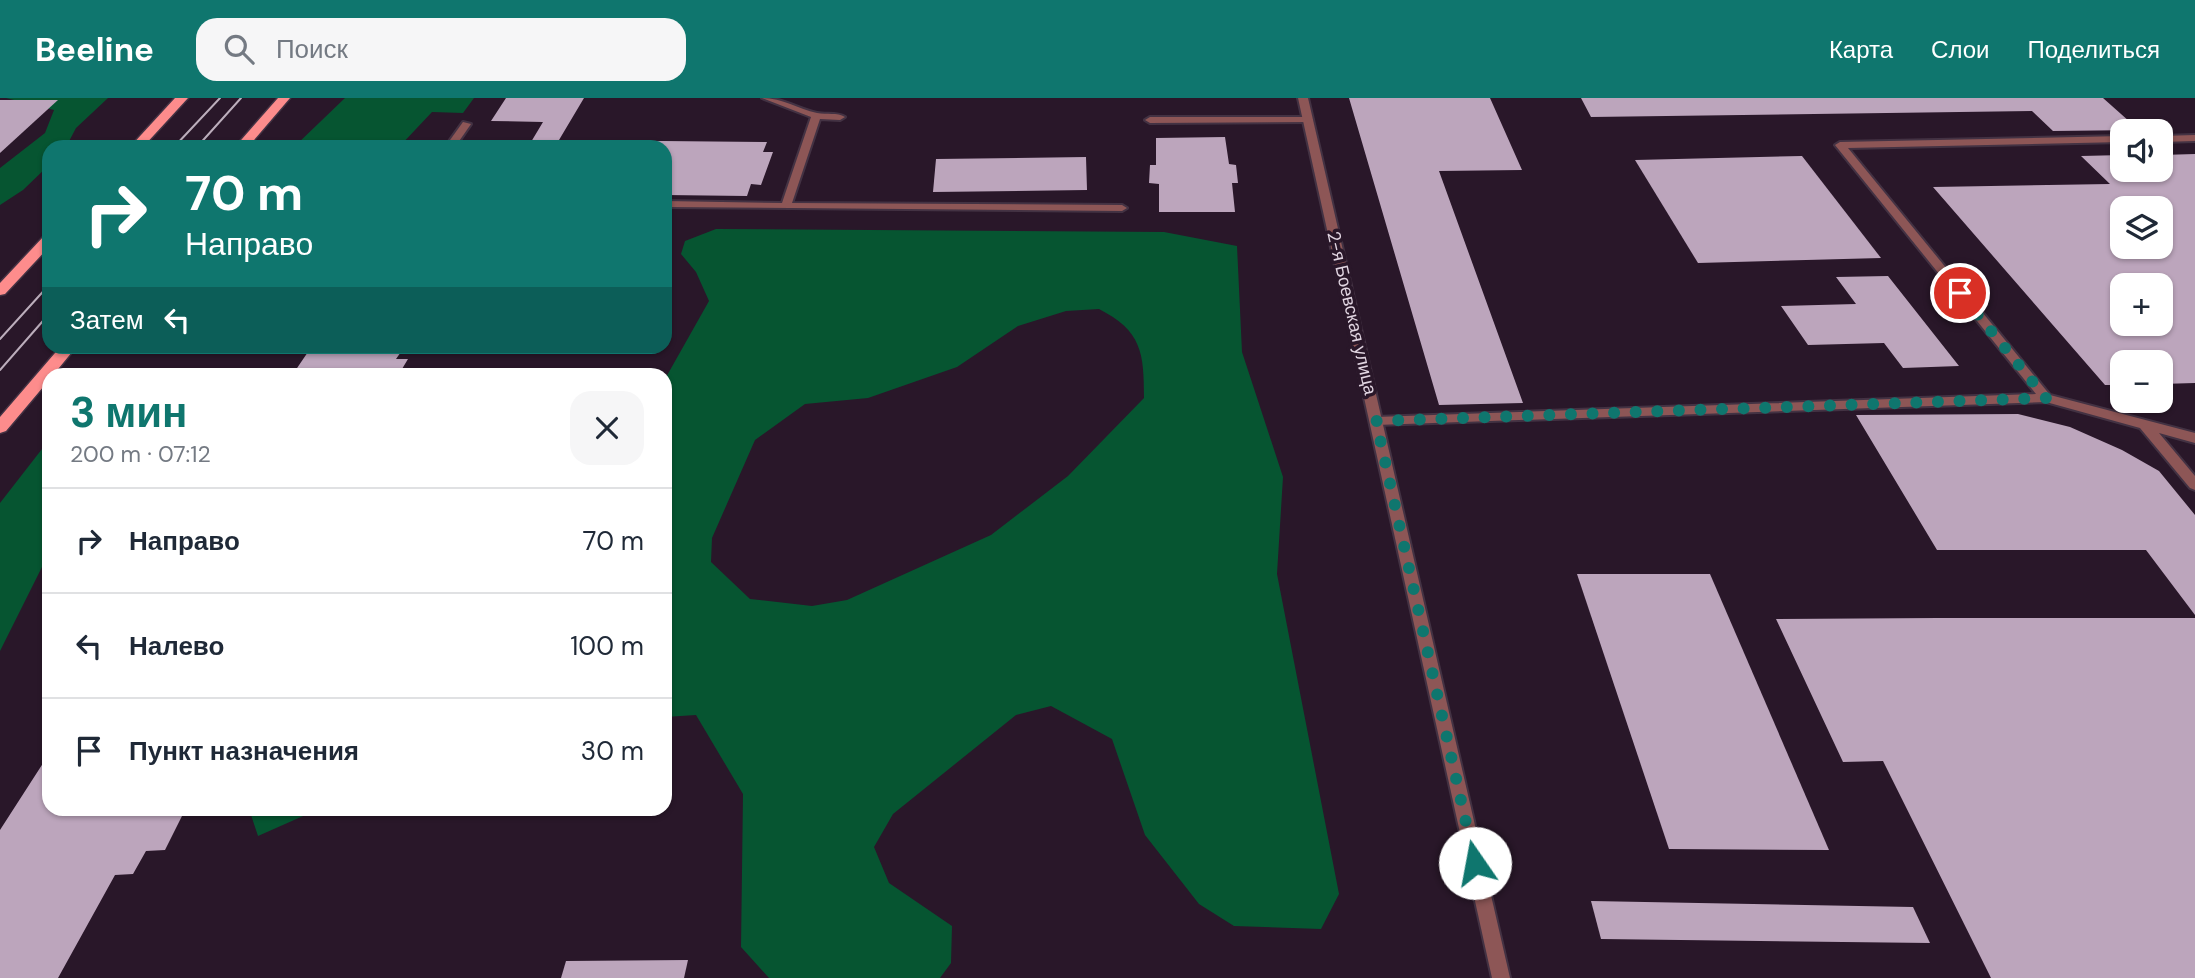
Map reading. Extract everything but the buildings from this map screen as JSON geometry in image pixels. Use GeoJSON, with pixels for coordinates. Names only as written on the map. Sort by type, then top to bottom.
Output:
{"type":"FeatureCollection","features":[{"type":"Feature","properties":{"kind":"main road"},"geometry":{"type":"LineString","coordinates":[[143,140],[182,98]]}},
{"type":"Feature","properties":{"kind":"main road"},"geometry":{"type":"LineString","coordinates":[[248,140],[284,98]]}},
{"type":"Feature","properties":{"kind":"main road"},"geometry":{"type":"LineString","coordinates":[[0,291],[42,246]]}},
{"type":"Feature","properties":{"kind":"main road"},"geometry":{"type":"LineString","coordinates":[[51,368],[63,354]]}},
{"type":"Feature","properties":{"kind":"main road"},"geometry":{"type":"LineString","coordinates":[[0,428],[42,379]]}},
{"type":"Feature","properties":{"kind":"street"},"geometry":{"type":"LineString","coordinates":[[767,98],[816,116],[840,117]]}},
{"type":"Feature","properties":{"kind":"street","name":"2-я Боевская улица"},"geometry":{"type":"LineString","coordinates":[[1303,98],[1501,978]]}},
{"type":"Feature","properties":{"kind":"street"},"geometry":{"type":"LineString","coordinates":[[786,206],[816,116]]}},
{"type":"Feature","properties":{"kind":"street"},"geometry":{"type":"LineString","coordinates":[[1150,120],[1308,120]]}},
{"type":"Feature","properties":{"kind":"street"},"geometry":{"type":"LineString","coordinates":[[455,140],[466,124]]}},
{"type":"Feature","properties":{"kind":"street"},"geometry":{"type":"LineString","coordinates":[[2173,139],[2195,138]]}},
{"type":"Feature","properties":{"kind":"street"},"geometry":{"type":"LineString","coordinates":[[2046,398],[1840,145],[2110,139]]}},
{"type":"Feature","properties":{"kind":"street"},"geometry":{"type":"LineString","coordinates":[[672,204],[1122,208]]}},
{"type":"Feature","properties":{"kind":"street"},"geometry":{"type":"LineString","coordinates":[[1376,421],[2046,398],[2195,438]]}},
{"type":"Feature","properties":{"kind":"street"},"geometry":{"type":"LineString","coordinates":[[2145,425],[2195,485]]}},
{"type":"Feature","properties":{"kind":"green space"},"geometry":{"type":"Polygon","coordinates":[[[6,98],[108,98],[76,128],[70,140],[42,140],[42,172],[23,190],[0,205],[0,168],[45,133],[54,110],[6,98]]]}},
{"type":"Feature","properties":{"kind":"green space"},"geometry":{"type":"Polygon","coordinates":[[[345,98],[474,98],[463,113],[432,112],[406,140],[301,140],[345,98]]]}},
{"type":"Feature","properties":{"kind":"green space"},"geometry":{"type":"Polygon","coordinates":[[[716,229],[1164,232],[1237,246],[1242,352],[1283,477],[1277,574],[1339,894],[1321,929],[1234,926],[1199,904],[1145,835],[1112,739],[1051,706],[1016,715],[893,814],[874,847],[889,883],[952,926],[951,963],[940,978],[769,978],[741,947],[743,794],[696,715],[672,717],[671,368],[709,301],[696,272],[681,254],[685,241],[716,229]],[[1099,309],[1066,311],[1018,326],[957,367],[868,398],[805,404],[755,440],[712,538],[711,562],[750,599],[812,606],[847,600],[991,535],[1068,476],[1144,398],[1143,368],[1138,345],[1124,326],[1099,309]]]}},
{"type":"Feature","properties":{"kind":"green space"},"geometry":{"type":"Polygon","coordinates":[[[42,449],[42,567],[0,651],[0,503],[42,449]]]}},
{"type":"Feature","properties":{"kind":"green space"},"geometry":{"type":"Polygon","coordinates":[[[252,816],[303,816],[258,836],[252,816]]]}},
{"type":"Feature","properties":{"kind":"tram line"},"geometry":{"type":"LineString","coordinates":[[181,140],[220,98]]}},
{"type":"Feature","properties":{"kind":"tram line"},"geometry":{"type":"LineString","coordinates":[[203,140],[241,98]]}},
{"type":"Feature","properties":{"kind":"tram line"},"geometry":{"type":"LineString","coordinates":[[0,339],[42,293]]}},
{"type":"Feature","properties":{"kind":"tram line"},"geometry":{"type":"LineString","coordinates":[[0,370],[42,322]]}},
{"type":"Feature","properties":{"kind":"route"},"geometry":{"type":"LineString","coordinates":[[1475,863],[1376,421],[2046,398],[1960,293]]}}]}
